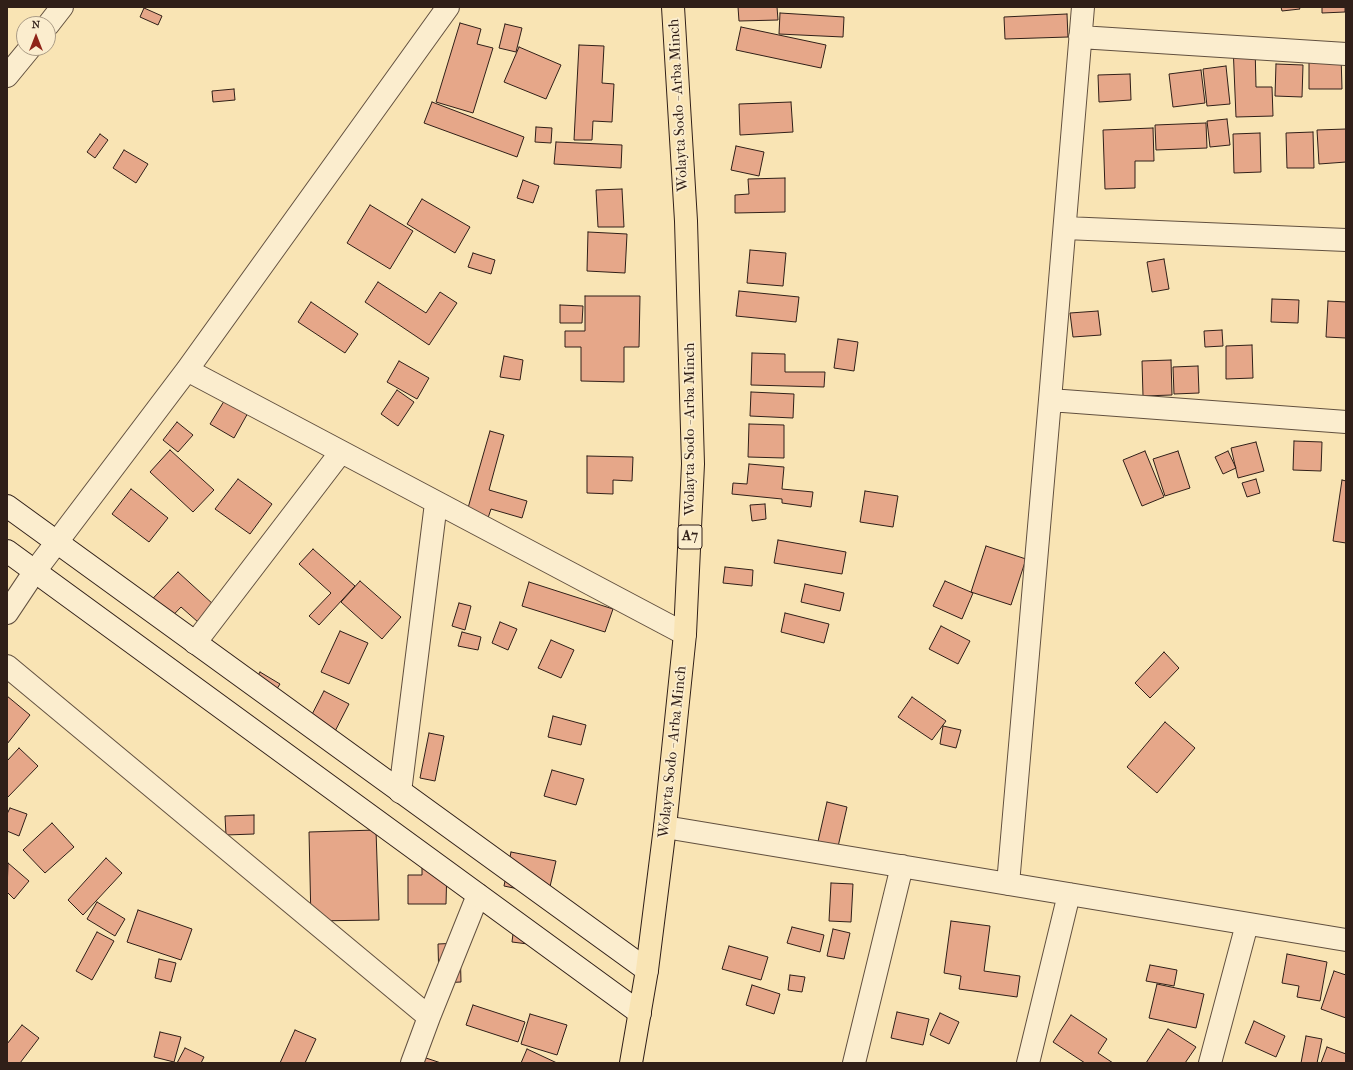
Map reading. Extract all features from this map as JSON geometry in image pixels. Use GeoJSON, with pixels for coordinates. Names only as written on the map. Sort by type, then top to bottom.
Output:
{"type":"FeatureCollection","features":[{"type":"Feature","properties":{"kind":"highway","name":"Wolayta Sodo - Arba Minch"},"geometry":{"type":"LineString","coordinates":[[631,1063],[647,970],[665,827],[685,634],[694,464],[686,222],[673,7]]}},
{"type":"Feature","properties":{"kind":"street"},"geometry":{"type":"LineString","coordinates":[[55,16],[62,7]]}},
{"type":"Feature","properties":{"kind":"street"},"geometry":{"type":"LineString","coordinates":[[7,613],[36,571],[187,370],[448,7]]}},
{"type":"Feature","properties":{"kind":"street"},"geometry":{"type":"LineString","coordinates":[[1008,884],[1083,7]]}},
{"type":"Feature","properties":{"kind":"street"},"geometry":{"type":"LineString","coordinates":[[1080,37],[1346,54]]}},
{"type":"Feature","properties":{"kind":"street"},"geometry":{"type":"LineString","coordinates":[[7,76],[23,56]]}},
{"type":"Feature","properties":{"kind":"street"},"geometry":{"type":"LineString","coordinates":[[1064,228],[1346,240]]}},
{"type":"Feature","properties":{"kind":"street"},"geometry":{"type":"LineString","coordinates":[[187,370],[685,634]]}},
{"type":"Feature","properties":{"kind":"street"},"geometry":{"type":"LineString","coordinates":[[1050,400],[1346,422]]}},
{"type":"Feature","properties":{"kind":"street"},"geometry":{"type":"LineString","coordinates":[[195,643],[341,452]]}},
{"type":"Feature","properties":{"kind":"street"},"geometry":{"type":"LineString","coordinates":[[400,792],[436,503]]}},
{"type":"Feature","properties":{"kind":"street"},"geometry":{"type":"LineString","coordinates":[[7,506],[647,970]]}},
{"type":"Feature","properties":{"kind":"street"},"geometry":{"type":"LineString","coordinates":[[7,551],[640,1013]]}},
{"type":"Feature","properties":{"kind":"street"},"geometry":{"type":"LineString","coordinates":[[7,666],[429,1017]]}},
{"type":"Feature","properties":{"kind":"street"},"geometry":{"type":"LineString","coordinates":[[665,827],[1346,940]]}},
{"type":"Feature","properties":{"kind":"street"},"geometry":{"type":"LineString","coordinates":[[854,1063],[902,866]]}},
{"type":"Feature","properties":{"kind":"street"},"geometry":{"type":"LineString","coordinates":[[1028,1063],[1069,894]]}},
{"type":"Feature","properties":{"kind":"street"},"geometry":{"type":"LineString","coordinates":[[412,1063],[478,895]]}},
{"type":"Feature","properties":{"kind":"street"},"geometry":{"type":"LineString","coordinates":[[1210,1063],[1247,924]]}},
{"type":"Feature","properties":{"kind":"building"},"geometry":{"type":"Polygon","coordinates":[[[738,7],[777,7],[778,20],[739,21],[738,7]]]}},
{"type":"Feature","properties":{"kind":"building"},"geometry":{"type":"Polygon","coordinates":[[[1281,7],[1299,7],[1300,9],[1282,11],[1281,7]]]}},
{"type":"Feature","properties":{"kind":"building"},"geometry":{"type":"Polygon","coordinates":[[[1322,7],[1345,7],[1345,12],[1322,13],[1322,7]]]}},
{"type":"Feature","properties":{"kind":"building"},"geometry":{"type":"Polygon","coordinates":[[[144,8],[162,16],[158,25],[140,17],[144,8]]]}},
{"type":"Feature","properties":{"kind":"building"},"geometry":{"type":"Polygon","coordinates":[[[780,13],[844,17],[843,37],[779,34],[780,13]]]}},
{"type":"Feature","properties":{"kind":"building"},"geometry":{"type":"Polygon","coordinates":[[[1067,14],[1068,37],[1005,39],[1004,17],[1067,14]]]}},
{"type":"Feature","properties":{"kind":"building"},"geometry":{"type":"Polygon","coordinates":[[[460,23],[481,29],[477,44],[493,48],[473,113],[436,102],[460,23]]]}},
{"type":"Feature","properties":{"kind":"building"},"geometry":{"type":"Polygon","coordinates":[[[505,24],[522,28],[516,52],[499,48],[505,24]]]}},
{"type":"Feature","properties":{"kind":"building"},"geometry":{"type":"Polygon","coordinates":[[[741,27],[826,45],[821,68],[736,50],[741,27]]]}},
{"type":"Feature","properties":{"kind":"building"},"geometry":{"type":"Polygon","coordinates":[[[579,45],[604,46],[602,83],[614,84],[612,122],[593,121],[592,140],[574,140],[579,45]]]}},
{"type":"Feature","properties":{"kind":"building"},"geometry":{"type":"Polygon","coordinates":[[[1233,45],[1255,45],[1256,87],[1272,87],[1273,116],[1236,117],[1233,45]]]}},
{"type":"Feature","properties":{"kind":"building"},"geometry":{"type":"Polygon","coordinates":[[[519,47],[561,65],[546,99],[504,82],[519,47]]]}},
{"type":"Feature","properties":{"kind":"building"},"geometry":{"type":"Polygon","coordinates":[[[1341,55],[1342,89],[1309,89],[1309,56],[1341,55]]]}},
{"type":"Feature","properties":{"kind":"building"},"geometry":{"type":"Polygon","coordinates":[[[1276,64],[1303,65],[1302,97],[1275,96],[1276,64]]]}},
{"type":"Feature","properties":{"kind":"building"},"geometry":{"type":"Polygon","coordinates":[[[1226,66],[1230,104],[1207,106],[1203,69],[1226,66]]]}},
{"type":"Feature","properties":{"kind":"building"},"geometry":{"type":"Polygon","coordinates":[[[1201,70],[1205,103],[1173,107],[1169,74],[1201,70]]]}},
{"type":"Feature","properties":{"kind":"building"},"geometry":{"type":"Polygon","coordinates":[[[1130,74],[1131,100],[1099,102],[1098,75],[1130,74]]]}},
{"type":"Feature","properties":{"kind":"building"},"geometry":{"type":"Polygon","coordinates":[[[234,89],[235,100],[213,102],[212,91],[234,89]]]}},
{"type":"Feature","properties":{"kind":"building"},"geometry":{"type":"Polygon","coordinates":[[[432,102],[524,137],[517,157],[424,123],[432,102]]]}},
{"type":"Feature","properties":{"kind":"building"},"geometry":{"type":"Polygon","coordinates":[[[791,102],[793,132],[740,135],[739,104],[791,102]]]}},
{"type":"Feature","properties":{"kind":"building"},"geometry":{"type":"Polygon","coordinates":[[[1227,119],[1230,145],[1210,147],[1207,121],[1227,119]]]}},
{"type":"Feature","properties":{"kind":"building"},"geometry":{"type":"Polygon","coordinates":[[[1206,123],[1207,148],[1156,150],[1155,125],[1206,123]]]}},
{"type":"Feature","properties":{"kind":"building"},"geometry":{"type":"Polygon","coordinates":[[[536,127],[552,128],[551,143],[535,142],[536,127]]]}},
{"type":"Feature","properties":{"kind":"building"},"geometry":{"type":"Polygon","coordinates":[[[1153,128],[1154,161],[1135,161],[1135,188],[1105,189],[1103,130],[1153,128]]]}},
{"type":"Feature","properties":{"kind":"building"},"geometry":{"type":"Polygon","coordinates":[[[1346,129],[1346,162],[1319,164],[1317,130],[1346,129]]]}},
{"type":"Feature","properties":{"kind":"building"},"geometry":{"type":"Polygon","coordinates":[[[1313,132],[1314,168],[1287,168],[1286,133],[1313,132]]]}},
{"type":"Feature","properties":{"kind":"building"},"geometry":{"type":"Polygon","coordinates":[[[1260,133],[1261,172],[1234,173],[1233,134],[1260,133]]]}},
{"type":"Feature","properties":{"kind":"building"},"geometry":{"type":"Polygon","coordinates":[[[100,134],[108,140],[95,158],[87,152],[100,134]]]}},
{"type":"Feature","properties":{"kind":"building"},"geometry":{"type":"Polygon","coordinates":[[[556,142],[622,145],[621,168],[554,164],[556,142]]]}},
{"type":"Feature","properties":{"kind":"building"},"geometry":{"type":"Polygon","coordinates":[[[736,146],[764,152],[759,176],[731,170],[736,146]]]}},
{"type":"Feature","properties":{"kind":"building"},"geometry":{"type":"Polygon","coordinates":[[[124,150],[148,164],[136,183],[113,168],[124,150]]]}},
{"type":"Feature","properties":{"kind":"building"},"geometry":{"type":"Polygon","coordinates":[[[785,178],[785,212],[735,213],[735,195],[749,194],[748,179],[785,178]]]}},
{"type":"Feature","properties":{"kind":"building"},"geometry":{"type":"Polygon","coordinates":[[[523,180],[539,186],[533,203],[517,198],[523,180]]]}},
{"type":"Feature","properties":{"kind":"building"},"geometry":{"type":"Polygon","coordinates":[[[622,189],[624,227],[598,227],[596,190],[622,189]]]}},
{"type":"Feature","properties":{"kind":"building"},"geometry":{"type":"Polygon","coordinates":[[[422,199],[470,227],[455,253],[407,224],[422,199]]]}},
{"type":"Feature","properties":{"kind":"building"},"geometry":{"type":"Polygon","coordinates":[[[370,205],[413,231],[390,269],[347,243],[370,205]]]}},
{"type":"Feature","properties":{"kind":"building"},"geometry":{"type":"Polygon","coordinates":[[[588,232],[627,234],[625,273],[587,271],[588,232]]]}},
{"type":"Feature","properties":{"kind":"building"},"geometry":{"type":"Polygon","coordinates":[[[750,250],[786,253],[783,286],[747,283],[750,250]]]}},
{"type":"Feature","properties":{"kind":"building"},"geometry":{"type":"Polygon","coordinates":[[[473,253],[495,260],[491,274],[468,267],[473,253]]]}},
{"type":"Feature","properties":{"kind":"building"},"geometry":{"type":"Polygon","coordinates":[[[1164,259],[1169,289],[1152,292],[1147,262],[1164,259]]]}},
{"type":"Feature","properties":{"kind":"building"},"geometry":{"type":"Polygon","coordinates":[[[378,282],[426,313],[440,292],[457,303],[429,345],[365,302],[378,282]]]}},
{"type":"Feature","properties":{"kind":"building"},"geometry":{"type":"Polygon","coordinates":[[[739,291],[799,297],[796,322],[736,316],[739,291]]]}},
{"type":"Feature","properties":{"kind":"building"},"geometry":{"type":"Polygon","coordinates":[[[585,296],[640,296],[639,347],[624,347],[624,382],[581,381],[581,347],[565,347],[565,331],[585,331],[585,296]]]}},
{"type":"Feature","properties":{"kind":"building"},"geometry":{"type":"Polygon","coordinates":[[[1272,299],[1299,300],[1298,323],[1271,322],[1272,299]]]}},
{"type":"Feature","properties":{"kind":"building"},"geometry":{"type":"Polygon","coordinates":[[[1328,301],[1346,302],[1346,338],[1326,337],[1328,301]]]}},
{"type":"Feature","properties":{"kind":"building"},"geometry":{"type":"Polygon","coordinates":[[[311,302],[358,334],[345,353],[298,322],[311,302]]]}},
{"type":"Feature","properties":{"kind":"building"},"geometry":{"type":"Polygon","coordinates":[[[560,305],[583,306],[582,323],[560,323],[560,305]]]}},
{"type":"Feature","properties":{"kind":"building"},"geometry":{"type":"Polygon","coordinates":[[[1098,311],[1101,335],[1073,337],[1070,313],[1098,311]]]}},
{"type":"Feature","properties":{"kind":"building"},"geometry":{"type":"Polygon","coordinates":[[[1222,330],[1223,346],[1205,347],[1204,331],[1222,330]]]}},
{"type":"Feature","properties":{"kind":"building"},"geometry":{"type":"Polygon","coordinates":[[[838,339],[858,342],[854,371],[834,368],[838,339]]]}},
{"type":"Feature","properties":{"kind":"building"},"geometry":{"type":"Polygon","coordinates":[[[1252,345],[1253,378],[1226,379],[1226,346],[1252,345]]]}},
{"type":"Feature","properties":{"kind":"building"},"geometry":{"type":"Polygon","coordinates":[[[752,353],[785,354],[785,372],[825,372],[824,387],[751,385],[752,353]]]}},
{"type":"Feature","properties":{"kind":"building"},"geometry":{"type":"Polygon","coordinates":[[[504,356],[523,360],[520,380],[500,377],[504,356]]]}},
{"type":"Feature","properties":{"kind":"building"},"geometry":{"type":"Polygon","coordinates":[[[1171,360],[1172,395],[1143,396],[1142,361],[1171,360]]]}},
{"type":"Feature","properties":{"kind":"building"},"geometry":{"type":"Polygon","coordinates":[[[399,361],[429,378],[417,399],[387,382],[399,361]]]}},
{"type":"Feature","properties":{"kind":"building"},"geometry":{"type":"Polygon","coordinates":[[[1198,366],[1199,393],[1174,394],[1173,367],[1198,366]]]}},
{"type":"Feature","properties":{"kind":"building"},"geometry":{"type":"Polygon","coordinates":[[[397,390],[414,402],[398,426],[381,414],[397,390]]]}},
{"type":"Feature","properties":{"kind":"building"},"geometry":{"type":"Polygon","coordinates":[[[751,392],[794,394],[793,418],[750,416],[751,392]]]}},
{"type":"Feature","properties":{"kind":"building"},"geometry":{"type":"Polygon","coordinates":[[[226,398],[249,411],[234,438],[210,424],[226,398]]]}},
{"type":"Feature","properties":{"kind":"building"},"geometry":{"type":"Polygon","coordinates":[[[177,422],[193,435],[178,452],[163,440],[177,422]]]}},
{"type":"Feature","properties":{"kind":"building"},"geometry":{"type":"Polygon","coordinates":[[[749,424],[784,425],[784,458],[748,457],[749,424]]]}},
{"type":"Feature","properties":{"kind":"building"},"geometry":{"type":"Polygon","coordinates":[[[490,431],[504,435],[489,490],[527,501],[522,518],[491,509],[487,521],[466,515],[490,431]]]}},
{"type":"Feature","properties":{"kind":"building"},"geometry":{"type":"Polygon","coordinates":[[[1294,441],[1322,442],[1321,471],[1293,470],[1294,441]]]}},
{"type":"Feature","properties":{"kind":"building"},"geometry":{"type":"Polygon","coordinates":[[[1256,442],[1264,471],[1238,478],[1231,448],[1256,442]]]}},
{"type":"Feature","properties":{"kind":"building"},"geometry":{"type":"Polygon","coordinates":[[[170,450],[214,490],[193,512],[150,472],[170,450]]]}},
{"type":"Feature","properties":{"kind":"building"},"geometry":{"type":"Polygon","coordinates":[[[1145,451],[1164,497],[1142,506],[1123,460],[1145,451]]]}},
{"type":"Feature","properties":{"kind":"building"},"geometry":{"type":"Polygon","coordinates":[[[1178,451],[1190,488],[1165,496],[1153,459],[1178,451]]]}},
{"type":"Feature","properties":{"kind":"building"},"geometry":{"type":"Polygon","coordinates":[[[1228,451],[1236,468],[1223,474],[1215,457],[1228,451]]]}},
{"type":"Feature","properties":{"kind":"building"},"geometry":{"type":"Polygon","coordinates":[[[587,456],[633,457],[632,481],[613,480],[613,494],[587,493],[587,456]]]}},
{"type":"Feature","properties":{"kind":"building"},"geometry":{"type":"Polygon","coordinates":[[[749,464],[784,467],[782,489],[813,492],[811,507],[782,503],[782,499],[732,494],[733,483],[747,484],[749,464]]]}},
{"type":"Feature","properties":{"kind":"building"},"geometry":{"type":"Polygon","coordinates":[[[238,479],[272,504],[250,534],[215,509],[238,479]]]}},
{"type":"Feature","properties":{"kind":"building"},"geometry":{"type":"Polygon","coordinates":[[[1256,479],[1260,493],[1247,497],[1242,483],[1256,479]]]}},
{"type":"Feature","properties":{"kind":"building"},"geometry":{"type":"Polygon","coordinates":[[[1342,480],[1346,481],[1346,543],[1333,541],[1342,480]]]}},
{"type":"Feature","properties":{"kind":"building"},"geometry":{"type":"Polygon","coordinates":[[[131,489],[168,518],[149,542],[112,514],[131,489]]]}},
{"type":"Feature","properties":{"kind":"building"},"geometry":{"type":"Polygon","coordinates":[[[865,491],[898,496],[893,527],[860,522],[865,491]]]}},
{"type":"Feature","properties":{"kind":"building"},"geometry":{"type":"Polygon","coordinates":[[[765,504],[766,519],[752,521],[750,505],[765,504]]]}},
{"type":"Feature","properties":{"kind":"building"},"geometry":{"type":"Polygon","coordinates":[[[778,540],[846,552],[842,574],[774,563],[778,540]]]}},
{"type":"Feature","properties":{"kind":"building"},"geometry":{"type":"Polygon","coordinates":[[[986,546],[1026,559],[1011,605],[971,592],[986,546]]]}},
{"type":"Feature","properties":{"kind":"building"},"geometry":{"type":"Polygon","coordinates":[[[313,549],[355,586],[319,625],[309,616],[331,593],[299,564],[313,549]]]}},
{"type":"Feature","properties":{"kind":"building"},"geometry":{"type":"Polygon","coordinates":[[[725,567],[753,570],[752,586],[723,583],[725,567]]]}},
{"type":"Feature","properties":{"kind":"building"},"geometry":{"type":"Polygon","coordinates":[[[178,572],[214,605],[198,622],[181,607],[160,629],[141,611],[178,572]]]}},
{"type":"Feature","properties":{"kind":"building"},"geometry":{"type":"Polygon","coordinates":[[[360,581],[401,617],[382,639],[341,602],[360,581]]]}},
{"type":"Feature","properties":{"kind":"building"},"geometry":{"type":"Polygon","coordinates":[[[945,581],[973,593],[962,619],[933,606],[945,581]]]}},
{"type":"Feature","properties":{"kind":"building"},"geometry":{"type":"Polygon","coordinates":[[[529,582],[613,609],[605,632],[522,606],[529,582]]]}},
{"type":"Feature","properties":{"kind":"building"},"geometry":{"type":"Polygon","coordinates":[[[805,584],[844,593],[840,611],[801,602],[805,584]]]}},
{"type":"Feature","properties":{"kind":"building"},"geometry":{"type":"Polygon","coordinates":[[[459,603],[471,606],[465,630],[452,626],[459,603]]]}},
{"type":"Feature","properties":{"kind":"building"},"geometry":{"type":"Polygon","coordinates":[[[785,613],[829,624],[824,643],[781,632],[785,613]]]}},
{"type":"Feature","properties":{"kind":"building"},"geometry":{"type":"Polygon","coordinates":[[[500,622],[517,629],[508,650],[492,643],[500,622]]]}},
{"type":"Feature","properties":{"kind":"building"},"geometry":{"type":"Polygon","coordinates":[[[941,626],[970,641],[958,664],[929,649],[941,626]]]}},
{"type":"Feature","properties":{"kind":"building"},"geometry":{"type":"Polygon","coordinates":[[[340,631],[368,643],[349,684],[321,672],[340,631]]]}},
{"type":"Feature","properties":{"kind":"building"},"geometry":{"type":"Polygon","coordinates":[[[462,632],[481,637],[478,650],[458,646],[462,632]]]}},
{"type":"Feature","properties":{"kind":"building"},"geometry":{"type":"Polygon","coordinates":[[[551,640],[574,650],[561,678],[538,668],[551,640]]]}},
{"type":"Feature","properties":{"kind":"building"},"geometry":{"type":"Polygon","coordinates":[[[1164,652],[1179,668],[1150,698],[1135,683],[1164,652]]]}},
{"type":"Feature","properties":{"kind":"building"},"geometry":{"type":"Polygon","coordinates":[[[260,672],[280,684],[267,704],[248,692],[260,672]]]}},
{"type":"Feature","properties":{"kind":"building"},"geometry":{"type":"Polygon","coordinates":[[[324,691],[349,704],[330,741],[305,728],[324,691]]]}},
{"type":"Feature","properties":{"kind":"building"},"geometry":{"type":"Polygon","coordinates":[[[7,696],[30,715],[7,744],[7,696]]]}},
{"type":"Feature","properties":{"kind":"building"},"geometry":{"type":"Polygon","coordinates":[[[912,697],[946,721],[932,740],[898,717],[912,697]]]}},
{"type":"Feature","properties":{"kind":"building"},"geometry":{"type":"Polygon","coordinates":[[[553,716],[586,725],[581,745],[548,737],[553,716]]]}},
{"type":"Feature","properties":{"kind":"building"},"geometry":{"type":"Polygon","coordinates":[[[1165,722],[1195,748],[1157,793],[1127,767],[1165,722]]]}},
{"type":"Feature","properties":{"kind":"building"},"geometry":{"type":"Polygon","coordinates":[[[943,726],[961,730],[956,748],[940,744],[943,726]]]}},
{"type":"Feature","properties":{"kind":"building"},"geometry":{"type":"Polygon","coordinates":[[[429,733],[444,736],[435,781],[420,778],[429,733]]]}},
{"type":"Feature","properties":{"kind":"building"},"geometry":{"type":"Polygon","coordinates":[[[19,748],[38,766],[7,798],[7,761],[19,748]]]}},
{"type":"Feature","properties":{"kind":"building"},"geometry":{"type":"Polygon","coordinates":[[[552,770],[584,779],[576,805],[544,796],[552,770]]]}},
{"type":"Feature","properties":{"kind":"building"},"geometry":{"type":"Polygon","coordinates":[[[827,802],[847,807],[837,851],[817,846],[827,802]]]}},
{"type":"Feature","properties":{"kind":"building"},"geometry":{"type":"Polygon","coordinates":[[[10,808],[27,814],[19,836],[7,831],[7,814],[10,808]]]}},
{"type":"Feature","properties":{"kind":"building"},"geometry":{"type":"Polygon","coordinates":[[[254,815],[254,834],[226,835],[225,816],[254,815]]]}},
{"type":"Feature","properties":{"kind":"building"},"geometry":{"type":"Polygon","coordinates":[[[52,823],[74,847],[45,873],[23,850],[52,823]]]}},
{"type":"Feature","properties":{"kind":"building"},"geometry":{"type":"Polygon","coordinates":[[[376,830],[379,920],[311,921],[309,832],[376,830]]]}},
{"type":"Feature","properties":{"kind":"building"},"geometry":{"type":"Polygon","coordinates":[[[511,852],[556,861],[548,895],[504,886],[511,852]]]}},
{"type":"Feature","properties":{"kind":"building"},"geometry":{"type":"Polygon","coordinates":[[[106,858],[122,873],[83,915],[68,900],[106,858]]]}},
{"type":"Feature","properties":{"kind":"building"},"geometry":{"type":"Polygon","coordinates":[[[8,863],[29,881],[14,899],[7,892],[8,863]]]}},
{"type":"Feature","properties":{"kind":"building"},"geometry":{"type":"Polygon","coordinates":[[[422,865],[447,865],[446,904],[408,904],[408,875],[422,875],[422,865]]]}},
{"type":"Feature","properties":{"kind":"building"},"geometry":{"type":"Polygon","coordinates":[[[831,883],[853,884],[851,922],[829,921],[831,883]]]}},
{"type":"Feature","properties":{"kind":"building"},"geometry":{"type":"Polygon","coordinates":[[[97,902],[125,919],[115,936],[87,919],[97,902]]]}},
{"type":"Feature","properties":{"kind":"building"},"geometry":{"type":"Polygon","coordinates":[[[138,910],[192,929],[181,960],[127,942],[138,910]]]}},
{"type":"Feature","properties":{"kind":"building"},"geometry":{"type":"Polygon","coordinates":[[[951,921],[990,926],[984,971],[1020,976],[1017,997],[959,989],[961,976],[944,973],[951,921]]]}},
{"type":"Feature","properties":{"kind":"building"},"geometry":{"type":"Polygon","coordinates":[[[514,926],[528,944],[512,942],[514,926]]]}},
{"type":"Feature","properties":{"kind":"building"},"geometry":{"type":"Polygon","coordinates":[[[792,927],[824,935],[820,952],[787,943],[792,927]]]}},
{"type":"Feature","properties":{"kind":"building"},"geometry":{"type":"Polygon","coordinates":[[[833,929],[850,933],[844,959],[827,956],[833,929]]]}},
{"type":"Feature","properties":{"kind":"building"},"geometry":{"type":"Polygon","coordinates":[[[97,932],[114,941],[92,980],[76,971],[97,932]]]}},
{"type":"Feature","properties":{"kind":"building"},"geometry":{"type":"Polygon","coordinates":[[[460,943],[461,982],[439,983],[438,944],[460,943]]]}},
{"type":"Feature","properties":{"kind":"building"},"geometry":{"type":"Polygon","coordinates":[[[729,946],[768,957],[761,980],[722,969],[729,946]]]}},
{"type":"Feature","properties":{"kind":"building"},"geometry":{"type":"Polygon","coordinates":[[[1287,954],[1327,962],[1320,1001],[1297,997],[1299,986],[1282,983],[1287,954]]]}},
{"type":"Feature","properties":{"kind":"building"},"geometry":{"type":"Polygon","coordinates":[[[159,959],[176,963],[171,982],[155,978],[159,959]]]}},
{"type":"Feature","properties":{"kind":"building"},"geometry":{"type":"Polygon","coordinates":[[[1150,965],[1177,970],[1174,986],[1146,981],[1150,965]]]}},
{"type":"Feature","properties":{"kind":"building"},"geometry":{"type":"Polygon","coordinates":[[[1334,971],[1346,975],[1346,1018],[1321,1009],[1334,971]]]}},
{"type":"Feature","properties":{"kind":"building"},"geometry":{"type":"Polygon","coordinates":[[[790,975],[805,977],[802,992],[788,990],[790,975]]]}},
{"type":"Feature","properties":{"kind":"building"},"geometry":{"type":"Polygon","coordinates":[[[1157,984],[1204,994],[1196,1028],[1149,1018],[1157,984]]]}},
{"type":"Feature","properties":{"kind":"building"},"geometry":{"type":"Polygon","coordinates":[[[752,985],[780,994],[774,1014],[746,1005],[752,985]]]}},
{"type":"Feature","properties":{"kind":"building"},"geometry":{"type":"Polygon","coordinates":[[[473,1005],[525,1022],[518,1042],[466,1025],[473,1005]]]}},
{"type":"Feature","properties":{"kind":"building"},"geometry":{"type":"Polygon","coordinates":[[[897,1012],[929,1019],[923,1045],[891,1038],[897,1012]]]}},
{"type":"Feature","properties":{"kind":"building"},"geometry":{"type":"Polygon","coordinates":[[[940,1013],[959,1022],[949,1044],[930,1035],[940,1013]]]}},
{"type":"Feature","properties":{"kind":"building"},"geometry":{"type":"Polygon","coordinates":[[[530,1014],[567,1025],[557,1055],[521,1044],[530,1014]]]}},
{"type":"Feature","properties":{"kind":"building"},"geometry":{"type":"Polygon","coordinates":[[[1071,1015],[1107,1039],[1098,1053],[1113,1063],[1085,1063],[1053,1042],[1071,1015]]]}},
{"type":"Feature","properties":{"kind":"building"},"geometry":{"type":"Polygon","coordinates":[[[1254,1021],[1285,1036],[1276,1057],[1245,1043],[1254,1021]]]}},
{"type":"Feature","properties":{"kind":"building"},"geometry":{"type":"Polygon","coordinates":[[[22,1025],[39,1038],[20,1063],[8,1063],[7,1044],[22,1025]]]}},
{"type":"Feature","properties":{"kind":"building"},"geometry":{"type":"Polygon","coordinates":[[[1168,1029],[1196,1047],[1185,1063],[1146,1063],[1168,1029]]]}},
{"type":"Feature","properties":{"kind":"building"},"geometry":{"type":"Polygon","coordinates":[[[295,1030],[316,1039],[305,1063],[280,1063],[295,1030]]]}},
{"type":"Feature","properties":{"kind":"building"},"geometry":{"type":"Polygon","coordinates":[[[160,1032],[181,1037],[174,1062],[154,1057],[160,1032]]]}},
{"type":"Feature","properties":{"kind":"building"},"geometry":{"type":"Polygon","coordinates":[[[1306,1036],[1322,1039],[1317,1063],[1301,1063],[1306,1036]]]}},
{"type":"Feature","properties":{"kind":"building"},"geometry":{"type":"Polygon","coordinates":[[[1327,1047],[1346,1054],[1346,1063],[1321,1063],[1327,1047]]]}},
{"type":"Feature","properties":{"kind":"building"},"geometry":{"type":"Polygon","coordinates":[[[185,1048],[204,1057],[201,1063],[177,1063],[185,1048]]]}},
{"type":"Feature","properties":{"kind":"building"},"geometry":{"type":"Polygon","coordinates":[[[527,1049],[557,1063],[521,1063],[527,1049]]]}},
{"type":"Feature","properties":{"kind":"building"},"geometry":{"type":"Polygon","coordinates":[[[423,1057],[441,1063],[421,1063],[423,1057]]]}}]}
